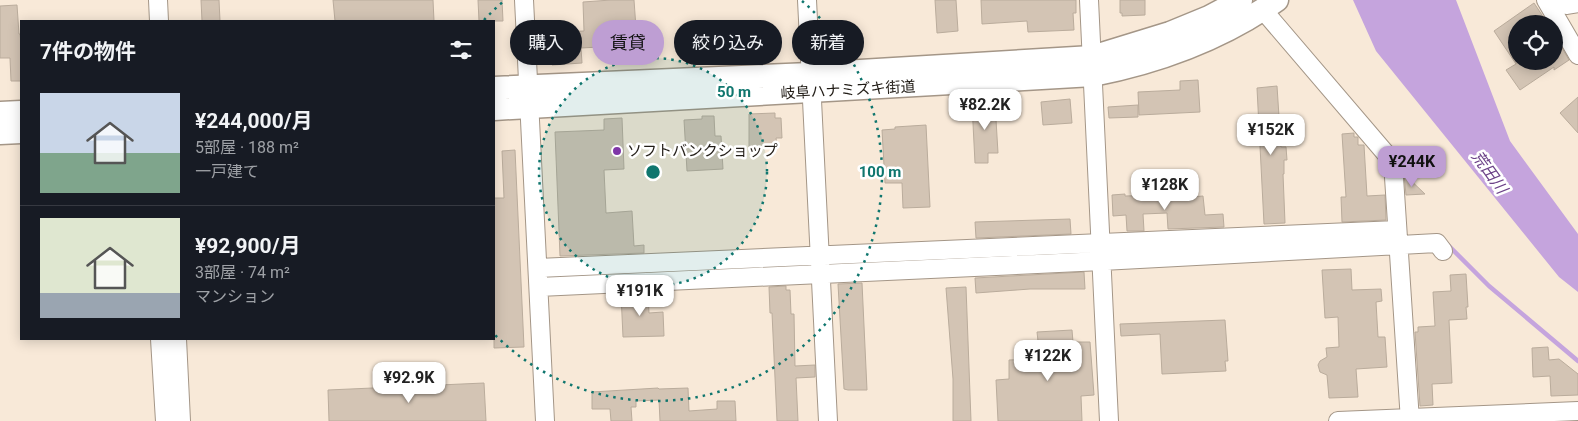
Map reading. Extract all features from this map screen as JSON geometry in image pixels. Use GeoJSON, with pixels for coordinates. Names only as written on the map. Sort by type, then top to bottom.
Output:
{"type":"FeatureCollection","features":[{"type":"Feature","properties":{"kind":"main road","name":"岐阜ハナミズキ街道"},"geometry":{"type":"LineString","coordinates":[[1093,66],[1209,17],[1241,0]]}},
{"type":"Feature","properties":{"kind":"main road","name":"岐阜ハナミズキ街道"},"geometry":{"type":"LineString","coordinates":[[495,109],[529,97],[1093,66],[1119,70],[1196,45],[1237,25],[1270,5]]}},
{"type":"Feature","properties":{"kind":"main road","name":"岐阜ハナミズキ街道"},"geometry":{"type":"LineString","coordinates":[[495,88],[529,97]]}},
{"type":"Feature","properties":{"kind":"main road"},"geometry":{"type":"LineString","coordinates":[[0,113],[20,112]]}},
{"type":"Feature","properties":{"kind":"main road"},"geometry":{"type":"LineString","coordinates":[[0,133],[20,132]]}},
{"type":"Feature","properties":{"kind":"street"},"geometry":{"type":"LineString","coordinates":[[158,0],[159,20]]}},
{"type":"Feature","properties":{"kind":"street"},"geometry":{"type":"LineString","coordinates":[[524,0],[545,421]]}},
{"type":"Feature","properties":{"kind":"street"},"geometry":{"type":"LineString","coordinates":[[806,0],[828,421]]}},
{"type":"Feature","properties":{"kind":"street"},"geometry":{"type":"LineString","coordinates":[[1089,0],[1109,421]]}},
{"type":"Feature","properties":{"kind":"street"},"geometry":{"type":"LineString","coordinates":[[1546,0],[1578,55]]}},
{"type":"Feature","properties":{"kind":"street"},"geometry":{"type":"LineString","coordinates":[[1563,0],[1567,5],[1578,3]]}},
{"type":"Feature","properties":{"kind":"street"},"geometry":{"type":"LineString","coordinates":[[1270,5],[1393,162],[1410,419]]}},
{"type":"Feature","properties":{"kind":"street"},"geometry":{"type":"LineString","coordinates":[[538,268],[1101,244],[1398,238],[1437,243],[1443,251]]}},
{"type":"Feature","properties":{"kind":"street"},"geometry":{"type":"LineString","coordinates":[[539,287],[1102,261],[1398,238]]}},
{"type":"Feature","properties":{"kind":"street"},"geometry":{"type":"LineString","coordinates":[[160,340],[165,421]]}},
{"type":"Feature","properties":{"kind":"street"},"geometry":{"type":"LineString","coordinates":[[177,340],[181,421]]}},
{"type":"Feature","properties":{"kind":"street"},"geometry":{"type":"LineString","coordinates":[[1338,421],[1578,411]]}},
{"type":"Feature","properties":{"kind":"water","name":"荒田川"},"geometry":{"type":"Polygon","coordinates":[[[1353,0],[1456,0],[1510,141],[1578,234],[1578,292],[1559,277],[1376,51],[1353,0]]]}},
{"type":"Feature","properties":{"kind":"building"},"geometry":{"type":"Polygon","coordinates":[[[201,0],[219,0],[220,20],[202,20],[201,0]]]}},
{"type":"Feature","properties":{"kind":"building"},"geometry":{"type":"Polygon","coordinates":[[[333,0],[433,0],[434,20],[335,20],[333,0]]]}},
{"type":"Feature","properties":{"kind":"building"},"geometry":{"type":"Polygon","coordinates":[[[478,0],[502,0],[503,21],[479,20],[478,0]]]}},
{"type":"Feature","properties":{"kind":"building"},"geometry":{"type":"Polygon","coordinates":[[[634,0],[635,20],[592,20],[592,47],[582,48],[582,31],[584,31],[583,2],[634,0]]]}},
{"type":"Feature","properties":{"kind":"building"},"geometry":{"type":"Polygon","coordinates":[[[935,0],[956,0],[958,31],[937,33],[935,0]]]}},
{"type":"Feature","properties":{"kind":"building"},"geometry":{"type":"Polygon","coordinates":[[[981,0],[1076,0],[1076,13],[1073,13],[1074,30],[1028,32],[1027,21],[982,24],[981,0]]]}},
{"type":"Feature","properties":{"kind":"building"},"geometry":{"type":"Polygon","coordinates":[[[1120,0],[1145,0],[1145,15],[1122,16],[1122,13],[1120,13],[1120,0]]]}},
{"type":"Feature","properties":{"kind":"building"},"geometry":{"type":"Polygon","coordinates":[[[1534,3],[1542,15],[1517,15],[1534,3]]]}},
{"type":"Feature","properties":{"kind":"building"},"geometry":{"type":"Polygon","coordinates":[[[17,5],[20,34],[20,81],[11,81],[10,58],[0,58],[0,6],[17,5]]]}},
{"type":"Feature","properties":{"kind":"building"},"geometry":{"type":"Polygon","coordinates":[[[1508,21],[1508,52],[1494,31],[1508,21]]]}},
{"type":"Feature","properties":{"kind":"building"},"geometry":{"type":"Polygon","coordinates":[[[1563,50],[1569,60],[1563,64],[1563,50]]]}},
{"type":"Feature","properties":{"kind":"building"},"geometry":{"type":"Polygon","coordinates":[[[1508,69],[1550,70],[1520,90],[1506,70],[1508,69]]]}},
{"type":"Feature","properties":{"kind":"building"},"geometry":{"type":"Polygon","coordinates":[[[1198,80],[1200,112],[1139,115],[1138,92],[1180,90],[1180,81],[1198,80]]]}},
{"type":"Feature","properties":{"kind":"building"},"geometry":{"type":"Polygon","coordinates":[[[1277,86],[1281,147],[1286,147],[1287,160],[1284,160],[1283,174],[1285,223],[1264,224],[1257,88],[1277,86]]]}},
{"type":"Feature","properties":{"kind":"building"},"geometry":{"type":"Polygon","coordinates":[[[1578,97],[1578,133],[1560,113],[1578,97]]]}},
{"type":"Feature","properties":{"kind":"building"},"geometry":{"type":"Polygon","coordinates":[[[1070,99],[1072,123],[1043,125],[1041,102],[1070,99]]]}},
{"type":"Feature","properties":{"kind":"building"},"geometry":{"type":"Polygon","coordinates":[[[995,103],[998,153],[988,153],[988,163],[975,163],[972,104],[995,103]]]}},
{"type":"Feature","properties":{"kind":"building"},"geometry":{"type":"Polygon","coordinates":[[[1138,105],[1138,117],[1109,118],[1108,107],[1138,105]]]}},
{"type":"Feature","properties":{"kind":"building"},"geometry":{"type":"Polygon","coordinates":[[[775,113],[775,118],[781,118],[782,138],[776,138],[777,146],[749,147],[749,114],[775,113]]]}},
{"type":"Feature","properties":{"kind":"building"},"geometry":{"type":"Polygon","coordinates":[[[702,116],[714,116],[715,136],[721,136],[723,169],[687,171],[684,120],[702,119],[702,116]]]}},
{"type":"Feature","properties":{"kind":"building"},"geometry":{"type":"Polygon","coordinates":[[[622,118],[624,169],[604,170],[606,213],[632,211],[634,246],[644,245],[644,253],[560,256],[555,132],[604,130],[604,119],[622,118]]]}},
{"type":"Feature","properties":{"kind":"building"},"geometry":{"type":"Polygon","coordinates":[[[926,125],[930,207],[903,208],[902,183],[885,183],[882,130],[895,129],[895,127],[926,125]]]}},
{"type":"Feature","properties":{"kind":"building"},"geometry":{"type":"Polygon","coordinates":[[[1354,133],[1354,137],[1358,137],[1358,145],[1364,145],[1367,196],[1385,195],[1386,220],[1342,222],[1341,197],[1346,197],[1342,134],[1354,133]]]}},
{"type":"Feature","properties":{"kind":"building"},"geometry":{"type":"Polygon","coordinates":[[[515,150],[524,347],[494,348],[495,198],[504,198],[502,151],[515,150]]]}},
{"type":"Feature","properties":{"kind":"building"},"geometry":{"type":"Polygon","coordinates":[[[1404,174],[1425,194],[1406,195],[1404,174]]]}},
{"type":"Feature","properties":{"kind":"building"},"geometry":{"type":"Polygon","coordinates":[[[1179,192],[1180,198],[1203,196],[1205,215],[1223,214],[1224,227],[1168,229],[1167,213],[1143,214],[1144,231],[1127,231],[1126,215],[1113,216],[1112,195],[1166,195],[1166,193],[1179,192]]]}},
{"type":"Feature","properties":{"kind":"building"},"geometry":{"type":"Polygon","coordinates":[[[1070,219],[1071,234],[976,238],[975,222],[1070,219]]]}},
{"type":"Feature","properties":{"kind":"building"},"geometry":{"type":"Polygon","coordinates":[[[1351,269],[1352,290],[1381,289],[1382,301],[1376,302],[1378,337],[1385,337],[1387,367],[1356,369],[1358,397],[1329,398],[1327,375],[1320,372],[1318,365],[1320,361],[1327,357],[1326,348],[1339,347],[1338,317],[1325,318],[1322,270],[1351,269]]]}},
{"type":"Feature","properties":{"kind":"building"},"geometry":{"type":"Polygon","coordinates":[[[1084,272],[1085,289],[1030,289],[976,293],[975,278],[1084,272]]]}},
{"type":"Feature","properties":{"kind":"building"},"geometry":{"type":"Polygon","coordinates":[[[1466,274],[1467,319],[1449,320],[1452,383],[1432,384],[1433,405],[1420,406],[1415,332],[1418,332],[1418,327],[1435,326],[1433,292],[1451,291],[1450,275],[1466,274]]]}},
{"type":"Feature","properties":{"kind":"building"},"geometry":{"type":"Polygon","coordinates":[[[862,283],[867,390],[848,390],[844,389],[838,284],[862,283]]]}},
{"type":"Feature","properties":{"kind":"building"},"geometry":{"type":"Polygon","coordinates":[[[786,286],[786,290],[790,290],[791,314],[794,314],[795,366],[815,365],[815,377],[796,378],[798,421],[777,421],[769,287],[786,286]]]}},
{"type":"Feature","properties":{"kind":"building"},"geometry":{"type":"Polygon","coordinates":[[[966,287],[971,421],[953,421],[953,379],[946,288],[966,287]]]}},
{"type":"Feature","properties":{"kind":"building"},"geometry":{"type":"Polygon","coordinates":[[[648,293],[649,313],[663,312],[664,336],[623,337],[621,294],[648,293]]]}},
{"type":"Feature","properties":{"kind":"building"},"geometry":{"type":"Polygon","coordinates":[[[1225,320],[1228,361],[1225,361],[1226,371],[1162,374],[1160,334],[1121,336],[1120,324],[1225,320]]]}},
{"type":"Feature","properties":{"kind":"building"},"geometry":{"type":"Polygon","coordinates":[[[1072,330],[1073,342],[1090,342],[1094,395],[1081,396],[1082,421],[998,421],[996,380],[1009,379],[1009,360],[1040,359],[1037,332],[1072,330]]]}},
{"type":"Feature","properties":{"kind":"building"},"geometry":{"type":"Polygon","coordinates":[[[1548,347],[1549,360],[1559,359],[1578,374],[1578,395],[1551,396],[1550,376],[1533,377],[1532,348],[1548,347]]]}},
{"type":"Feature","properties":{"kind":"building"},"geometry":{"type":"Polygon","coordinates":[[[484,383],[486,421],[329,421],[328,390],[484,383]]]}},
{"type":"Feature","properties":{"kind":"building"},"geometry":{"type":"Polygon","coordinates":[[[688,388],[689,411],[717,409],[717,401],[735,401],[736,421],[660,421],[659,400],[636,401],[636,407],[631,407],[632,421],[611,421],[610,409],[592,409],[592,392],[688,388]]]}},
{"type":"Feature","properties":{"kind":"waterway"},"geometry":{"type":"LineString","coordinates":[[1447,244],[1489,286],[1578,361]]}},
{"type":"Feature","properties":{"kind":"waterway"},"geometry":{"type":"LineString","coordinates":[[669,271],[781,267]]}},
{"type":"Feature","properties":{"kind":"place","name":"ソフトバンクショップ"},"geometry":{"type":"Point","coordinates":[617,151]}}]}
